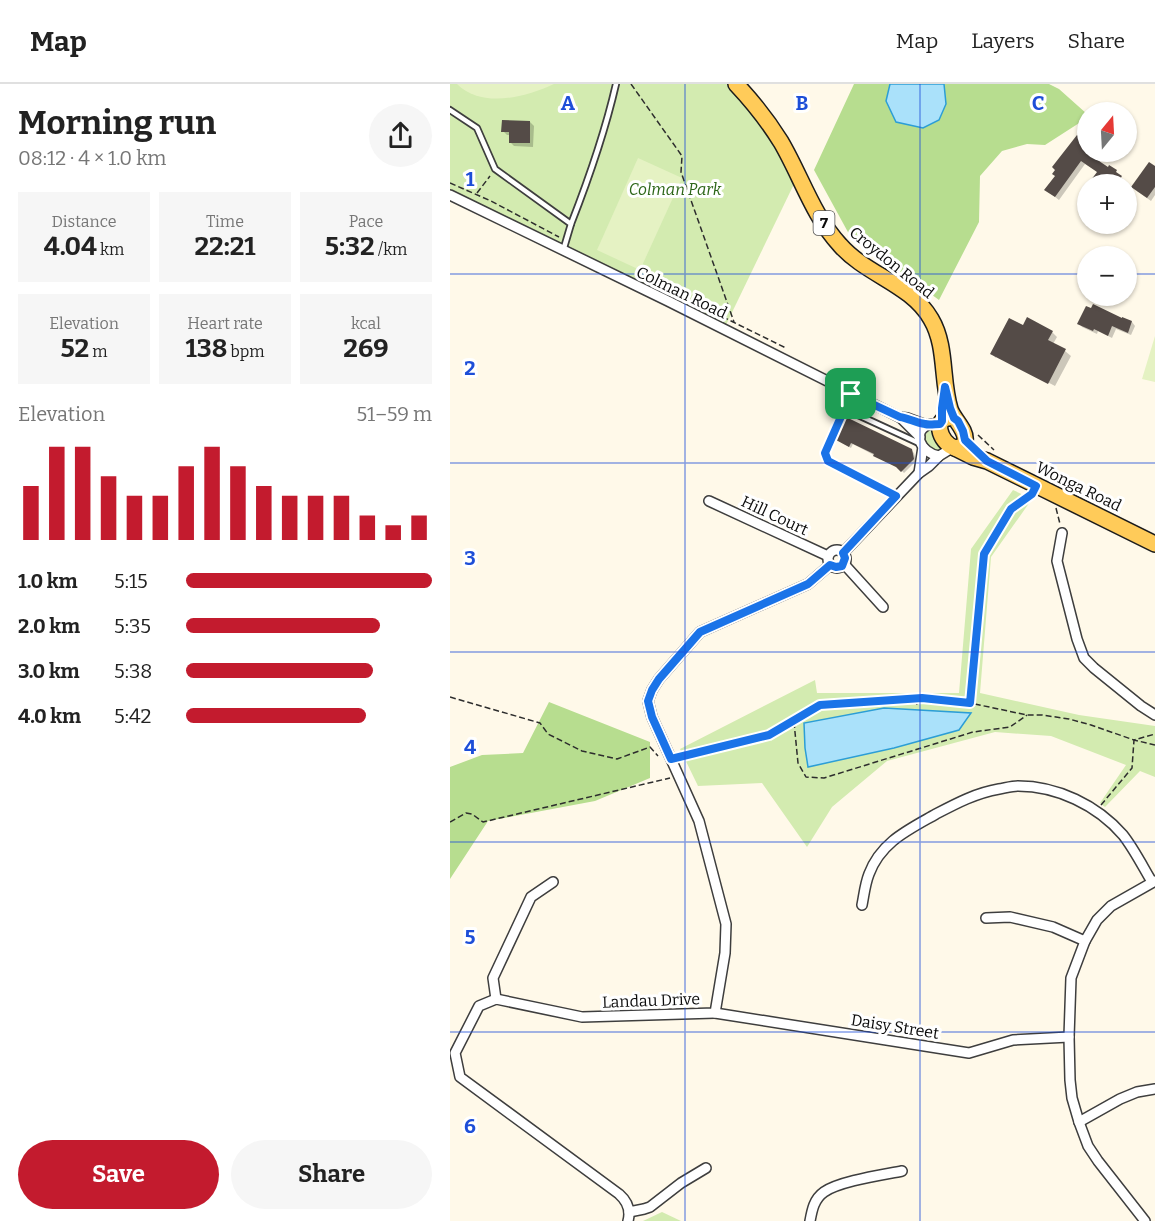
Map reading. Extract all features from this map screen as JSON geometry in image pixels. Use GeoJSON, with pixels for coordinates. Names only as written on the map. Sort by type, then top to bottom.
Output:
{"type":"FeatureCollection","features":[{"type":"Feature","properties":{"kind":"main road","name":"Croydon Road"},"geometry":{"type":"LineString","coordinates":[[736,84],[770,125],[812,203],[840,246],[853,258],[913,297],[933,321],[938,338],[945,387],[940,422]]}},
{"type":"Feature","properties":{"kind":"main road","name":"7"},"geometry":{"type":"LineString","coordinates":[[940,422],[960,426],[957,445],[943,440],[940,422]]}},
{"type":"Feature","properties":{"kind":"main road","name":"Wonga Road"},"geometry":{"type":"LineString","coordinates":[[957,445],[992,456],[1036,486],[1155,544]]}},
{"type":"Feature","properties":{"kind":"street","name":"Colman Road"},"geometry":{"type":"LineString","coordinates":[[450,195],[900,417],[940,422]]}},
{"type":"Feature","properties":{"kind":"street","name":"Colman Road"},"geometry":{"type":"LineString","coordinates":[[900,417],[929,454],[957,445]]}},
{"type":"Feature","properties":{"kind":"street"},"geometry":{"type":"LineString","coordinates":[[919,473],[921,430],[940,422]]}},
{"type":"Feature","properties":{"kind":"street"},"geometry":{"type":"LineString","coordinates":[[843,553],[919,473],[957,445]]}},
{"type":"Feature","properties":{"kind":"street","name":"Hill Court"},"geometry":{"type":"LineString","coordinates":[[709,501],[829,560]]}},
{"type":"Feature","properties":{"kind":"street"},"geometry":{"type":"LineString","coordinates":[[1062,533],[1057,561],[1084,658],[1155,715]]}},
{"type":"Feature","properties":{"kind":"street"},"geometry":{"type":"LineString","coordinates":[[836,550],[843,553],[844,564],[836,567],[829,560],[831,552],[836,550]]}},
{"type":"Feature","properties":{"kind":"street","name":"Landau Drive"},"geometry":{"type":"LineString","coordinates":[[496,999],[582,1017],[715,1013],[725,953],[726,924],[699,821],[652,717],[648,701],[659,679],[700,632],[808,584],[829,560]]}},
{"type":"Feature","properties":{"kind":"street"},"geometry":{"type":"LineString","coordinates":[[844,564],[884,607]]}},
{"type":"Feature","properties":{"kind":"street"},"geometry":{"type":"LineString","coordinates":[[862,905],[869,874],[886,847],[904,833],[960,801],[984,792],[1016,786],[1054,791],[1075,799],[1096,811],[1124,837],[1154,882],[1112,906],[1097,920],[1084,940],[1077,958],[1071,978],[1069,1037],[1072,1098],[1088,1146],[1145,1221]]}},
{"type":"Feature","properties":{"kind":"street"},"geometry":{"type":"LineString","coordinates":[[553,882],[531,897],[493,978],[496,999],[479,1006],[455,1053],[455,1079],[619,1194],[625,1199],[629,1216],[650,1207],[681,1183],[706,1168]]}},
{"type":"Feature","properties":{"kind":"street"},"geometry":{"type":"LineString","coordinates":[[986,918],[1010,917],[1053,927],[1084,940]]}},
{"type":"Feature","properties":{"kind":"street","name":"Daisy Street"},"geometry":{"type":"LineString","coordinates":[[715,1013],[969,1053],[1013,1040],[1069,1037]]}},
{"type":"Feature","properties":{"kind":"street"},"geometry":{"type":"LineString","coordinates":[[1079,1122],[1120,1099],[1137,1092],[1155,1089]]}},
{"type":"Feature","properties":{"kind":"street"},"geometry":{"type":"LineString","coordinates":[[810,1221],[813,1205],[823,1193],[837,1185],[902,1171]]}},
{"type":"Feature","properties":{"kind":"lane"},"geometry":{"type":"LineString","coordinates":[[563,251],[593,165],[616,84]]}},
{"type":"Feature","properties":{"kind":"lane"},"geometry":{"type":"LineString","coordinates":[[450,110],[477,128],[495,169],[571,224]]}},
{"type":"Feature","properties":{"kind":"lane"},"geometry":{"type":"LineString","coordinates":[[851,394],[825,453],[828,461],[896,496]]}},
{"type":"Feature","properties":{"kind":"lane"},"geometry":{"type":"LineString","coordinates":[[844,409],[905,438],[921,443]]}},
{"type":"Feature","properties":{"kind":"path"},"geometry":{"type":"LineString","coordinates":[[632,84],[682,156],[681,172],[734,323]]}},
{"type":"Feature","properties":{"kind":"path"},"geometry":{"type":"LineString","coordinates":[[476,194],[495,169]]}},
{"type":"Feature","properties":{"kind":"path"},"geometry":{"type":"LineString","coordinates":[[450,183],[566,240]]}},
{"type":"Feature","properties":{"kind":"path"},"geometry":{"type":"LineString","coordinates":[[665,289],[786,348]]}},
{"type":"Feature","properties":{"kind":"path"},"geometry":{"type":"LineString","coordinates":[[957,445],[981,440],[992,456]]}},
{"type":"Feature","properties":{"kind":"path"},"geometry":{"type":"LineString","coordinates":[[970,703],[984,554],[1011,509],[1032,494],[1036,486]]}},
{"type":"Feature","properties":{"kind":"path"},"geometry":{"type":"LineString","coordinates":[[1053,494],[1062,533]]}},
{"type":"Feature","properties":{"kind":"path"},"geometry":{"type":"LineString","coordinates":[[450,697],[540,723],[548,734],[582,751],[617,759],[650,747],[657,756],[671,759],[769,735],[820,705],[916,698],[970,703],[1028,715],[1069,719],[1155,745]]}},
{"type":"Feature","properties":{"kind":"path"},"geometry":{"type":"LineString","coordinates":[[916,698],[917,706]]}},
{"type":"Feature","properties":{"kind":"path"},"geometry":{"type":"LineString","coordinates":[[794,721],[798,763],[806,777],[824,778],[973,732],[1010,727],[1028,715]]}},
{"type":"Feature","properties":{"kind":"path"},"geometry":{"type":"LineString","coordinates":[[1134,740],[1155,734]]}},
{"type":"Feature","properties":{"kind":"path"},"geometry":{"type":"LineString","coordinates":[[1096,811],[1132,768],[1134,740]]}},
{"type":"Feature","properties":{"kind":"path"},"geometry":{"type":"LineString","coordinates":[[450,822],[466,813],[472,814],[483,822],[680,776]]}},
{"type":"Feature","properties":{"kind":"green space","name":"Colman Park"},"geometry":{"type":"Polygon","coordinates":[[[450,84],[727,84],[770,125],[794,184],[724,329],[450,194],[450,84]]]}},
{"type":"Feature","properties":{"kind":"green space"},"geometry":{"type":"Polygon","coordinates":[[[457,84],[554,84],[518,96],[491,98],[467,92],[457,84]]]}},
{"type":"Feature","properties":{"kind":"green space"},"geometry":{"type":"Polygon","coordinates":[[[854,84],[1049,84],[1059,89],[1077,105],[1077,124],[1045,145],[1027,144],[1002,151],[980,176],[979,222],[939,300],[849,234],[814,170],[854,84]]]}},
{"type":"Feature","properties":{"kind":"green space"},"geometry":{"type":"Polygon","coordinates":[[[638,158],[682,178],[640,270],[597,250],[638,158]]]}},
{"type":"Feature","properties":{"kind":"green space"},"geometry":{"type":"Polygon","coordinates":[[[1155,336],[1155,382],[1142,379],[1155,336]]]}},
{"type":"Feature","properties":{"kind":"green space"},"geometry":{"type":"Polygon","coordinates":[[[934,429],[943,448],[940,452],[926,449],[924,437],[928,431],[934,429]]]}},
{"type":"Feature","properties":{"kind":"green space"},"geometry":{"type":"Polygon","coordinates":[[[1013,490],[1032,499],[991,557],[980,693],[1079,715],[1155,726],[1155,777],[1140,771],[1105,807],[1100,803],[1126,765],[1051,736],[995,732],[887,761],[832,807],[807,847],[762,783],[698,786],[680,749],[815,680],[817,693],[959,693],[971,549],[1013,490]]]}},
{"type":"Feature","properties":{"kind":"green space"},"geometry":{"type":"Polygon","coordinates":[[[549,702],[650,742],[650,778],[595,801],[488,821],[450,879],[450,767],[482,755],[523,753],[549,702]]]}},
{"type":"Feature","properties":{"kind":"green space"},"geometry":{"type":"Polygon","coordinates":[[[662,1212],[681,1221],[643,1221],[662,1212]]]}},
{"type":"Feature","properties":{"kind":"water"},"geometry":{"type":"Polygon","coordinates":[[[890,84],[944,84],[946,104],[939,120],[923,128],[896,122],[886,101],[890,84]]]}},
{"type":"Feature","properties":{"kind":"water"},"geometry":{"type":"Polygon","coordinates":[[[884,708],[971,713],[959,730],[894,748],[808,767],[804,723],[884,708]]]}},
{"type":"Feature","properties":{"kind":"building"},"geometry":{"type":"Polygon","coordinates":[[[502,120],[530,121],[530,143],[509,143],[509,132],[501,132],[502,120]]]}},
{"type":"Feature","properties":{"kind":"building"},"geometry":{"type":"Polygon","coordinates":[[[1077,135],[1077,162],[1080,162],[1055,197],[1044,190],[1055,176],[1052,174],[1055,170],[1052,167],[1077,135]]]}},
{"type":"Feature","properties":{"kind":"building"},"geometry":{"type":"Polygon","coordinates":[[[1082,162],[1100,162],[1117,170],[1119,174],[1096,174],[1097,172],[1082,162]]]}},
{"type":"Feature","properties":{"kind":"building"},"geometry":{"type":"Polygon","coordinates":[[[1149,162],[1155,166],[1155,187],[1147,198],[1137,191],[1137,179],[1149,162]]]}},
{"type":"Feature","properties":{"kind":"building"},"geometry":{"type":"Polygon","coordinates":[[[1086,306],[1091,308],[1097,306],[1132,321],[1128,333],[1112,326],[1108,336],[1077,324],[1086,306]]]}},
{"type":"Feature","properties":{"kind":"building"},"geometry":{"type":"Polygon","coordinates":[[[1027,317],[1053,331],[1048,340],[1066,349],[1048,384],[990,354],[1009,318],[1023,325],[1027,317]]]}},
{"type":"Feature","properties":{"kind":"building"},"geometry":{"type":"Polygon","coordinates":[[[846,417],[912,449],[914,459],[901,472],[896,467],[873,456],[874,454],[851,443],[849,447],[836,440],[846,417]]]}},
{"type":"Feature","properties":{"kind":"route"},"geometry":{"type":"LineString","coordinates":[[945,387],[950,408],[963,431],[965,440],[987,461],[1036,486],[1032,494],[1011,509],[984,554],[970,703],[922,698],[820,705],[769,735],[671,759],[652,717],[648,701],[659,679],[700,632],[808,584],[830,565],[842,566],[845,558],[843,553],[896,496],[828,461],[825,453],[851,394],[900,417],[926,425],[940,424],[945,387]]}}]}
